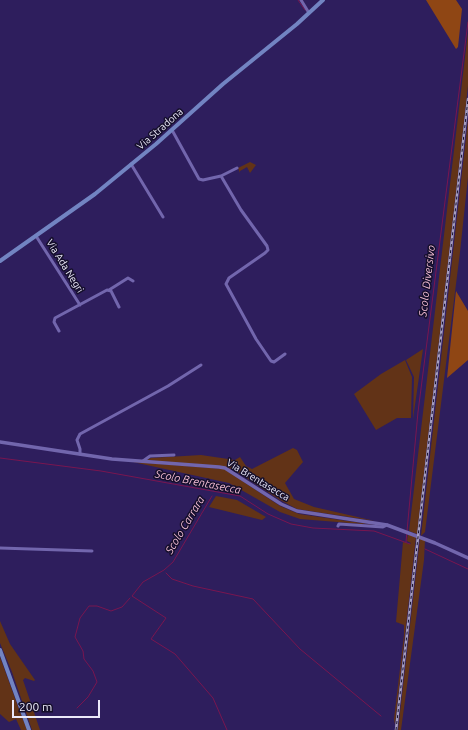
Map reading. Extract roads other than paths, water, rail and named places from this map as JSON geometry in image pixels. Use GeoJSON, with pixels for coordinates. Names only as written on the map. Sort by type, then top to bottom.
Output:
{"type":"FeatureCollection","features":[{"type":"Feature","properties":{"kind":"main road","name":"Via Stradona"},"geometry":{"type":"LineString","coordinates":[[0,261],[91,197],[172,130],[223,84],[323,0]]}},
{"type":"Feature","properties":{"kind":"main road"},"geometry":{"type":"LineString","coordinates":[[0,652],[29,730]]}},
{"type":"Feature","properties":{"kind":"street"},"geometry":{"type":"LineString","coordinates":[[301,0],[309,13]]}},
{"type":"Feature","properties":{"kind":"street"},"geometry":{"type":"LineString","coordinates":[[172,130],[199,179],[203,180],[221,176],[237,168]]}},
{"type":"Feature","properties":{"kind":"street"},"geometry":{"type":"LineString","coordinates":[[131,164],[164,217]]}},
{"type":"Feature","properties":{"kind":"street"},"geometry":{"type":"LineString","coordinates":[[221,176],[241,210],[268,248],[265,254],[226,281],[227,286],[256,339],[272,362],[285,354]]}},
{"type":"Feature","properties":{"kind":"street","name":"Via Ada Negri"},"geometry":{"type":"LineString","coordinates":[[36,236],[80,305]]}},
{"type":"Feature","properties":{"kind":"street","name":"Via Ada Negri"},"geometry":{"type":"LineString","coordinates":[[59,331],[54,320],[128,278],[133,281]]}},
{"type":"Feature","properties":{"kind":"street"},"geometry":{"type":"LineString","coordinates":[[109,290],[120,307]]}},
{"type":"Feature","properties":{"kind":"street"},"geometry":{"type":"LineString","coordinates":[[80,454],[77,440],[80,434],[168,386],[202,365]]}},
{"type":"Feature","properties":{"kind":"street","name":"Via Brentasecca"},"geometry":{"type":"LineString","coordinates":[[0,442],[112,459],[225,468],[277,502],[303,513],[387,526],[410,533],[468,558]]}},
{"type":"Feature","properties":{"kind":"street"},"geometry":{"type":"LineString","coordinates":[[143,461],[150,456],[174,455]]}},
{"type":"Feature","properties":{"kind":"street"},"geometry":{"type":"LineString","coordinates":[[338,526],[339,524],[387,526]]}},
{"type":"Feature","properties":{"kind":"street"},"geometry":{"type":"LineString","coordinates":[[0,548],[92,551]]}},
{"type":"Feature","properties":{"kind":"waterway"},"geometry":{"type":"LineString","coordinates":[[298,0],[305,10]]}},
{"type":"Feature","properties":{"kind":"waterway","name":"Scolo Diversivo"},"geometry":{"type":"LineString","coordinates":[[406,542],[418,412],[468,22]]}},
{"type":"Feature","properties":{"kind":"waterway","name":"Scolo Brentasecca"},"geometry":{"type":"LineString","coordinates":[[0,458],[101,471],[240,496],[268,514],[291,524],[313,528],[374,531],[410,544]]}},
{"type":"Feature","properties":{"kind":"waterway","name":"Scolo Carrara"},"geometry":{"type":"LineString","coordinates":[[212,496],[173,562],[164,570],[143,582],[132,596],[166,618],[151,639],[175,654],[213,698],[227,730]]}},
{"type":"Feature","properties":{"kind":"waterway","name":"Scolo Brentasecca"},"geometry":{"type":"LineString","coordinates":[[425,549],[468,569]]}},
{"type":"Feature","properties":{"kind":"waterway"},"geometry":{"type":"LineString","coordinates":[[166,573],[172,579],[193,586],[253,599],[300,649],[381,716]]}},
{"type":"Feature","properties":{"kind":"waterway"},"geometry":{"type":"LineString","coordinates":[[77,708],[88,697],[97,682],[93,671],[84,659],[83,651],[75,637],[80,618],[89,606],[97,606],[111,611],[122,607],[130,598]]}},
{"type":"Feature","properties":{"kind":"railway"},"geometry":{"type":"LineString","coordinates":[[396,730],[468,99]]}}]}
